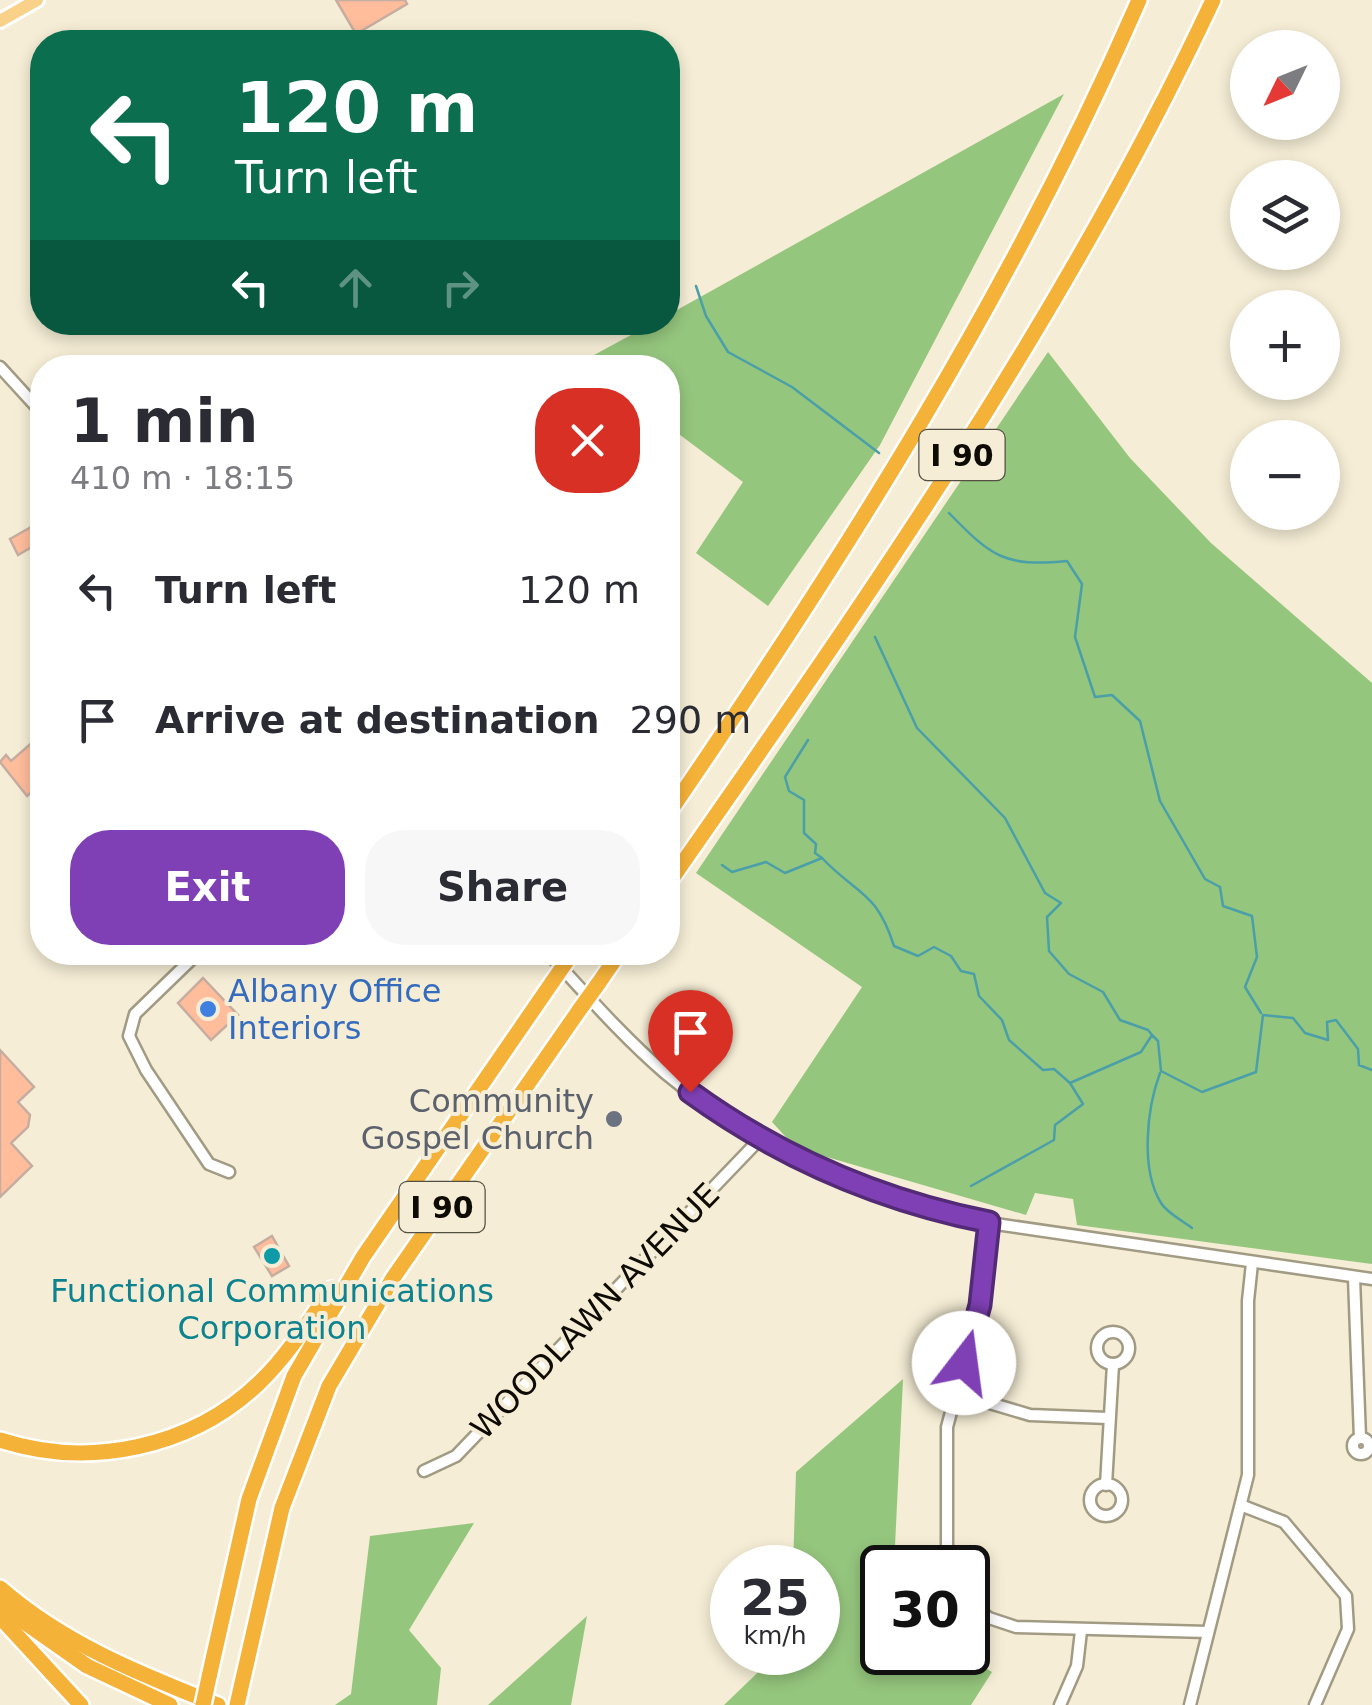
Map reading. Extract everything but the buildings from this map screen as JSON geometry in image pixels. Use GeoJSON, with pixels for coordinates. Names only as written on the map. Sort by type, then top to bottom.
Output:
{"type":"FeatureCollection","features":[{"type":"Feature","properties":{"kind":"highway","name":"I 90"},"geometry":{"type":"LineString","coordinates":[[680,796],[822,586],[940,394],[1053,184],[1138,0]]}},
{"type":"Feature","properties":{"kind":"highway","name":"I 90"},"geometry":{"type":"LineString","coordinates":[[680,867],[890,564],[1007,384],[1120,187],[1213,0]]}},
{"type":"Feature","properties":{"kind":"highway","name":"I 90"},"geometry":{"type":"LineString","coordinates":[[203,1705],[245,1512],[276,1419],[326,1316],[563,965]]}},
{"type":"Feature","properties":{"kind":"highway","name":"I 90"},"geometry":{"type":"LineString","coordinates":[[238,1697],[290,1482],[329,1386],[393,1278],[611,965]]}},
{"type":"Feature","properties":{"kind":"highway"},"geometry":{"type":"LineString","coordinates":[[0,1440],[56,1452],[118,1450],[162,1440],[215,1416],[252,1390],[283,1357],[371,1232],[410,1188]]}},
{"type":"Feature","properties":{"kind":"highway"},"geometry":{"type":"LineString","coordinates":[[0,1588],[39,1619],[94,1652],[218,1705]]}},
{"type":"Feature","properties":{"kind":"highway"},"geometry":{"type":"LineString","coordinates":[[0,1604],[77,1660],[170,1705]]}},
{"type":"Feature","properties":{"kind":"highway"},"geometry":{"type":"LineString","coordinates":[[0,1617],[81,1705]]}},
{"type":"Feature","properties":{"kind":"main road"},"geometry":{"type":"LineString","coordinates":[[0,21],[37,0]]}},
{"type":"Feature","properties":{"kind":"street"},"geometry":{"type":"LineString","coordinates":[[0,367],[30,400]]}},
{"type":"Feature","properties":{"kind":"street"},"geometry":{"type":"LineString","coordinates":[[186,965],[135,1014],[129,1036],[146,1070],[209,1164],[229,1172]]}},
{"type":"Feature","properties":{"kind":"street"},"geometry":{"type":"LineString","coordinates":[[559,965],[662,1070],[759,1140],[898,1201],[989,1222],[1372,1279]]}},
{"type":"Feature","properties":{"kind":"street","name":"WOODLAWN AVENUE"},"geometry":{"type":"LineString","coordinates":[[424,1471],[456,1456],[759,1140]]}},
{"type":"Feature","properties":{"kind":"street"},"geometry":{"type":"LineString","coordinates":[[947,1545],[947,1427],[980,1305],[989,1222]]}},
{"type":"Feature","properties":{"kind":"street"},"geometry":{"type":"LineString","coordinates":[[1190,1705],[1248,1476],[1248,1301],[1252,1263]]}},
{"type":"Feature","properties":{"kind":"street"},"geometry":{"type":"LineString","coordinates":[[1354,1278],[1360,1438]]}},
{"type":"Feature","properties":{"kind":"street"},"geometry":{"type":"LineString","coordinates":[[1106,1485],[1113,1364]]}},
{"type":"Feature","properties":{"kind":"street"},"geometry":{"type":"LineString","coordinates":[[956,1392],[1030,1415],[1108,1418]]}},
{"type":"Feature","properties":{"kind":"street"},"geometry":{"type":"LineString","coordinates":[[1243,1506],[1284,1522],[1346,1596],[1348,1629],[1315,1705]]}},
{"type":"Feature","properties":{"kind":"street"},"geometry":{"type":"LineString","coordinates":[[990,1619],[1016,1627],[1081,1631],[1208,1632]]}},
{"type":"Feature","properties":{"kind":"street"},"geometry":{"type":"LineString","coordinates":[[1060,1705],[1077,1666],[1081,1631]]}},
{"type":"Feature","properties":{"kind":"green space"},"geometry":{"type":"Polygon","coordinates":[[[1064,94],[880,445],[768,606],[696,553],[743,482],[680,435],[680,355],[594,355],[631,335],[680,335],[680,308],[1064,94]]]}},
{"type":"Feature","properties":{"kind":"green space"},"geometry":{"type":"Polygon","coordinates":[[[1048,352],[1130,458],[1211,543],[1372,683],[1372,1264],[1077,1225],[1073,1199],[1035,1193],[1026,1215],[796,1148],[772,1122],[862,987],[696,873],[1048,352]]]}},
{"type":"Feature","properties":{"kind":"green space"},"geometry":{"type":"Polygon","coordinates":[[[903,1379],[895,1545],[860,1545],[860,1675],[990,1675],[990,1671],[992,1672],[971,1705],[724,1705],[755,1675],[840,1675],[840,1545],[794,1545],[796,1472],[903,1379]]]}},
{"type":"Feature","properties":{"kind":"green space"},"geometry":{"type":"Polygon","coordinates":[[[474,1523],[409,1630],[441,1668],[437,1705],[335,1705],[351,1694],[370,1536],[474,1523]]]}},
{"type":"Feature","properties":{"kind":"green space"},"geometry":{"type":"Polygon","coordinates":[[[587,1616],[571,1705],[488,1705],[587,1616]]]}},
{"type":"Feature","properties":{"kind":"waterway"},"geometry":{"type":"LineString","coordinates":[[696,286],[706,316],[728,352],[792,387],[879,453]]}},
{"type":"Feature","properties":{"kind":"waterway"},"geometry":{"type":"LineString","coordinates":[[949,513],[1001,556],[1028,562],[1067,561],[1082,584],[1075,637],[1095,697],[1112,695],[1140,721],[1160,801],[1205,879],[1220,887],[1223,906],[1252,916],[1257,957],[1245,987],[1261,1013]]}},
{"type":"Feature","properties":{"kind":"waterway"},"geometry":{"type":"LineString","coordinates":[[875,637],[917,728],[1005,818],[1045,893],[1061,903],[1047,917],[1049,951],[1069,974],[1103,992],[1120,1020],[1152,1035]]}},
{"type":"Feature","properties":{"kind":"waterway"},"geometry":{"type":"LineString","coordinates":[[808,740],[785,777],[789,791],[804,800],[804,833],[816,844],[815,853],[822,858]]}},
{"type":"Feature","properties":{"kind":"waterway"},"geometry":{"type":"LineString","coordinates":[[722,865],[732,872],[766,862],[785,873],[822,858],[873,903],[894,946],[918,956],[934,947],[951,956],[961,971],[974,974],[979,996],[1002,1020],[1009,1040],[1043,1070],[1054,1069],[1070,1083],[1141,1052],[1152,1035],[1158,1041],[1161,1071],[1202,1092],[1256,1072],[1263,1015],[1293,1018],[1305,1033],[1328,1040],[1327,1022],[1336,1020],[1358,1049],[1359,1065],[1372,1070]]}},
{"type":"Feature","properties":{"kind":"waterway"},"geometry":{"type":"LineString","coordinates":[[1160,1073],[1149,1121],[1150,1173],[1164,1207],[1192,1228]]}},
{"type":"Feature","properties":{"kind":"waterway"},"geometry":{"type":"LineString","coordinates":[[971,1186],[1054,1140],[1055,1125],[1083,1104],[1070,1083]]}},
{"type":"Feature","properties":{"kind":"place","name":"Albany Office Interiors"},"geometry":{"type":"Point","coordinates":[208,1009]}},
{"type":"Feature","properties":{"kind":"place","name":"Community Gospel Church"},"geometry":{"type":"Point","coordinates":[614,1119]}},
{"type":"Feature","properties":{"kind":"place","name":"Functional Communications Corporation"},"geometry":{"type":"Point","coordinates":[272,1256]}},
{"type":"Feature","properties":{"kind":"route"},"geometry":{"type":"LineString","coordinates":[[690,1092],[759,1140],[820,1170],[898,1201],[989,1222],[980,1305],[964,1363]]}}]}
